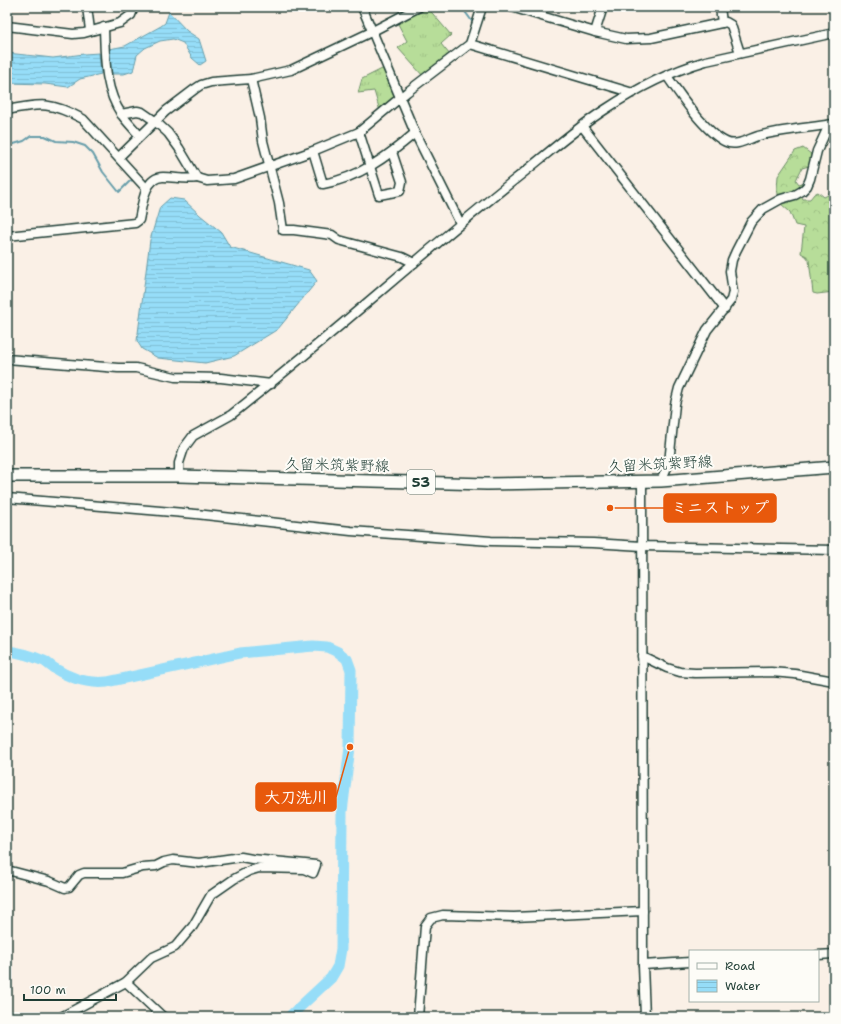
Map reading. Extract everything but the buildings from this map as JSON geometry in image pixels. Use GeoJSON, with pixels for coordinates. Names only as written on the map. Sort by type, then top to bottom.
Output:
{"type":"FeatureCollection","features":[{"type":"Feature","properties":{"kind":"main road","name":"久留米筑紫野線"},"geometry":{"type":"LineString","coordinates":[[7,476],[178,476],[487,484],[642,482],[834,468]]}},
{"type":"Feature","properties":{"kind":"street"},"geometry":{"type":"LineString","coordinates":[[87,7],[90,30]]}},
{"type":"Feature","properties":{"kind":"street"},"geometry":{"type":"LineString","coordinates":[[7,26],[72,34],[84,33],[90,30],[120,23],[131,15],[134,7]]}},
{"type":"Feature","properties":{"kind":"street"},"geometry":{"type":"LineString","coordinates":[[362,7],[400,98],[460,223]]}},
{"type":"Feature","properties":{"kind":"street"},"geometry":{"type":"LineString","coordinates":[[119,157],[155,121],[201,85],[211,82],[251,80],[291,70],[369,33],[419,7]]}},
{"type":"Feature","properties":{"kind":"street"},"geometry":{"type":"LineString","coordinates":[[7,236],[135,222],[139,220],[146,188],[155,179],[161,177],[187,179],[197,178],[207,181],[234,179],[313,151],[359,132],[407,92],[470,44],[482,7]]}},
{"type":"Feature","properties":{"kind":"street"},"geometry":{"type":"LineString","coordinates":[[511,7],[595,32],[636,40],[726,22],[731,25],[740,53]]}},
{"type":"Feature","properties":{"kind":"street"},"geometry":{"type":"LineString","coordinates":[[595,32],[603,7]]}},
{"type":"Feature","properties":{"kind":"street"},"geometry":{"type":"LineString","coordinates":[[720,7],[722,23]]}},
{"type":"Feature","properties":{"kind":"street"},"geometry":{"type":"LineString","coordinates":[[104,27],[105,63],[111,93],[121,114],[140,136]]}},
{"type":"Feature","properties":{"kind":"street"},"geometry":{"type":"LineString","coordinates":[[178,476],[179,463],[184,448],[194,436],[231,415],[271,384],[460,223],[582,126],[606,109],[633,93],[687,67],[740,53],[834,33]]}},
{"type":"Feature","properties":{"kind":"street"},"geometry":{"type":"LineString","coordinates":[[470,44],[633,93]]}},
{"type":"Feature","properties":{"kind":"street"},"geometry":{"type":"LineString","coordinates":[[667,76],[688,106],[711,131],[726,142],[732,144],[757,136],[832,125]]}},
{"type":"Feature","properties":{"kind":"street"},"geometry":{"type":"LineString","coordinates":[[251,80],[260,118],[263,141],[279,203],[283,230],[332,235],[339,240],[402,257],[414,263]]}},
{"type":"Feature","properties":{"kind":"street"},"geometry":{"type":"LineString","coordinates":[[7,110],[39,104],[50,105],[83,119],[146,188]]}},
{"type":"Feature","properties":{"kind":"street"},"geometry":{"type":"LineString","coordinates":[[121,114],[137,111],[142,112],[155,121],[168,133],[197,178]]}},
{"type":"Feature","properties":{"kind":"street"},"geometry":{"type":"LineString","coordinates":[[661,481],[668,463],[675,404],[679,388],[707,330],[731,300],[733,292],[730,271],[732,260],[751,222],[763,209],[781,199],[795,195],[807,186],[817,151],[832,125]]}},
{"type":"Feature","properties":{"kind":"street"},"geometry":{"type":"LineString","coordinates":[[582,126],[725,309]]}},
{"type":"Feature","properties":{"kind":"street"},"geometry":{"type":"LineString","coordinates":[[359,132],[379,195],[400,191],[402,182],[392,152]]}},
{"type":"Feature","properties":{"kind":"street"},"geometry":{"type":"LineString","coordinates":[[313,151],[323,184],[335,182],[370,167],[416,133]]}},
{"type":"Feature","properties":{"kind":"street"},"geometry":{"type":"LineString","coordinates":[[7,359],[118,368],[136,368],[175,377],[222,378],[271,384]]}},
{"type":"Feature","properties":{"kind":"street"},"geometry":{"type":"LineString","coordinates":[[642,482],[643,965],[645,1017]]}},
{"type":"Feature","properties":{"kind":"street"},"geometry":{"type":"LineString","coordinates":[[7,498],[196,514],[351,531],[491,541],[834,550]]}},
{"type":"Feature","properties":{"kind":"street"},"geometry":{"type":"LineString","coordinates":[[642,656],[667,668],[680,672],[771,672],[834,680]]}},
{"type":"Feature","properties":{"kind":"street"},"geometry":{"type":"LineString","coordinates":[[7,870],[49,881],[65,888],[69,887],[79,875],[84,873],[129,872],[173,860],[199,863],[241,857],[316,865],[313,873],[304,870],[259,868],[249,871],[234,879],[211,895],[193,926],[175,947],[151,958],[126,982],[61,1017]]}},
{"type":"Feature","properties":{"kind":"street"},"geometry":{"type":"LineString","coordinates":[[418,1017],[425,926],[432,918],[443,915],[514,917],[643,912]]}},
{"type":"Feature","properties":{"kind":"street"},"geometry":{"type":"LineString","coordinates":[[819,954],[834,954]]}},
{"type":"Feature","properties":{"kind":"street"},"geometry":{"type":"LineString","coordinates":[[643,965],[689,962]]}},
{"type":"Feature","properties":{"kind":"street"},"geometry":{"type":"LineString","coordinates":[[126,982],[162,1017]]}},
{"type":"Feature","properties":{"kind":"green space"},"geometry":{"type":"Polygon","coordinates":[[[427,7],[451,35],[441,44],[450,55],[423,76],[398,48],[407,41],[397,22],[427,7]]]}},
{"type":"Feature","properties":{"kind":"green space"},"geometry":{"type":"Polygon","coordinates":[[[384,68],[397,97],[380,111],[374,91],[358,93],[362,79],[384,68]]]}},
{"type":"Feature","properties":{"kind":"green space"},"geometry":{"type":"Polygon","coordinates":[[[803,148],[811,154],[809,166],[802,168],[796,180],[799,184],[805,182],[812,185],[801,196],[803,199],[810,199],[818,192],[824,197],[828,195],[830,191],[834,191],[834,292],[813,293],[809,260],[801,253],[804,227],[795,225],[790,212],[780,203],[777,189],[778,176],[795,151],[803,148]]]}},
{"type":"Feature","properties":{"kind":"water"},"geometry":{"type":"Polygon","coordinates":[[[169,12],[187,31],[199,39],[206,61],[200,65],[192,58],[183,43],[173,39],[160,41],[145,48],[137,55],[133,71],[124,74],[110,74],[107,55],[109,49],[125,46],[161,26],[165,23],[169,12]]]}},
{"type":"Feature","properties":{"kind":"water"},"geometry":{"type":"Polygon","coordinates":[[[7,53],[53,58],[99,53],[101,74],[80,79],[68,87],[45,84],[7,83],[7,53]]]}},
{"type":"Feature","properties":{"kind":"water"},"geometry":{"type":"Polygon","coordinates":[[[170,198],[184,200],[221,232],[230,247],[309,270],[317,281],[278,329],[234,356],[205,363],[158,358],[142,349],[137,341],[150,240],[160,207],[170,198]]]}},
{"type":"Feature","properties":{"kind":"waterway"},"geometry":{"type":"LineString","coordinates":[[463,7],[474,24]]}},
{"type":"Feature","properties":{"kind":"waterway"},"geometry":{"type":"LineString","coordinates":[[7,146],[24,141],[31,136],[45,136],[56,141],[73,142],[85,146],[93,154],[103,172],[119,192],[133,180]]}},
{"type":"Feature","properties":{"kind":"waterway"},"geometry":{"type":"LineString","coordinates":[[7,651],[26,654],[46,662],[60,672],[73,678],[93,682],[107,682],[240,653],[313,646],[327,647],[338,652],[347,659],[351,670],[350,747],[342,812],[341,949],[338,966],[331,978],[289,1017]]}},
{"type":"Feature","properties":{"kind":"place","name":"ミニストップ"},"geometry":{"type":"Point","coordinates":[610,508]}},
{"type":"Feature","properties":{"kind":"place","name":"大刀洗川"},"geometry":{"type":"Point","coordinates":[350,747]}}]}
